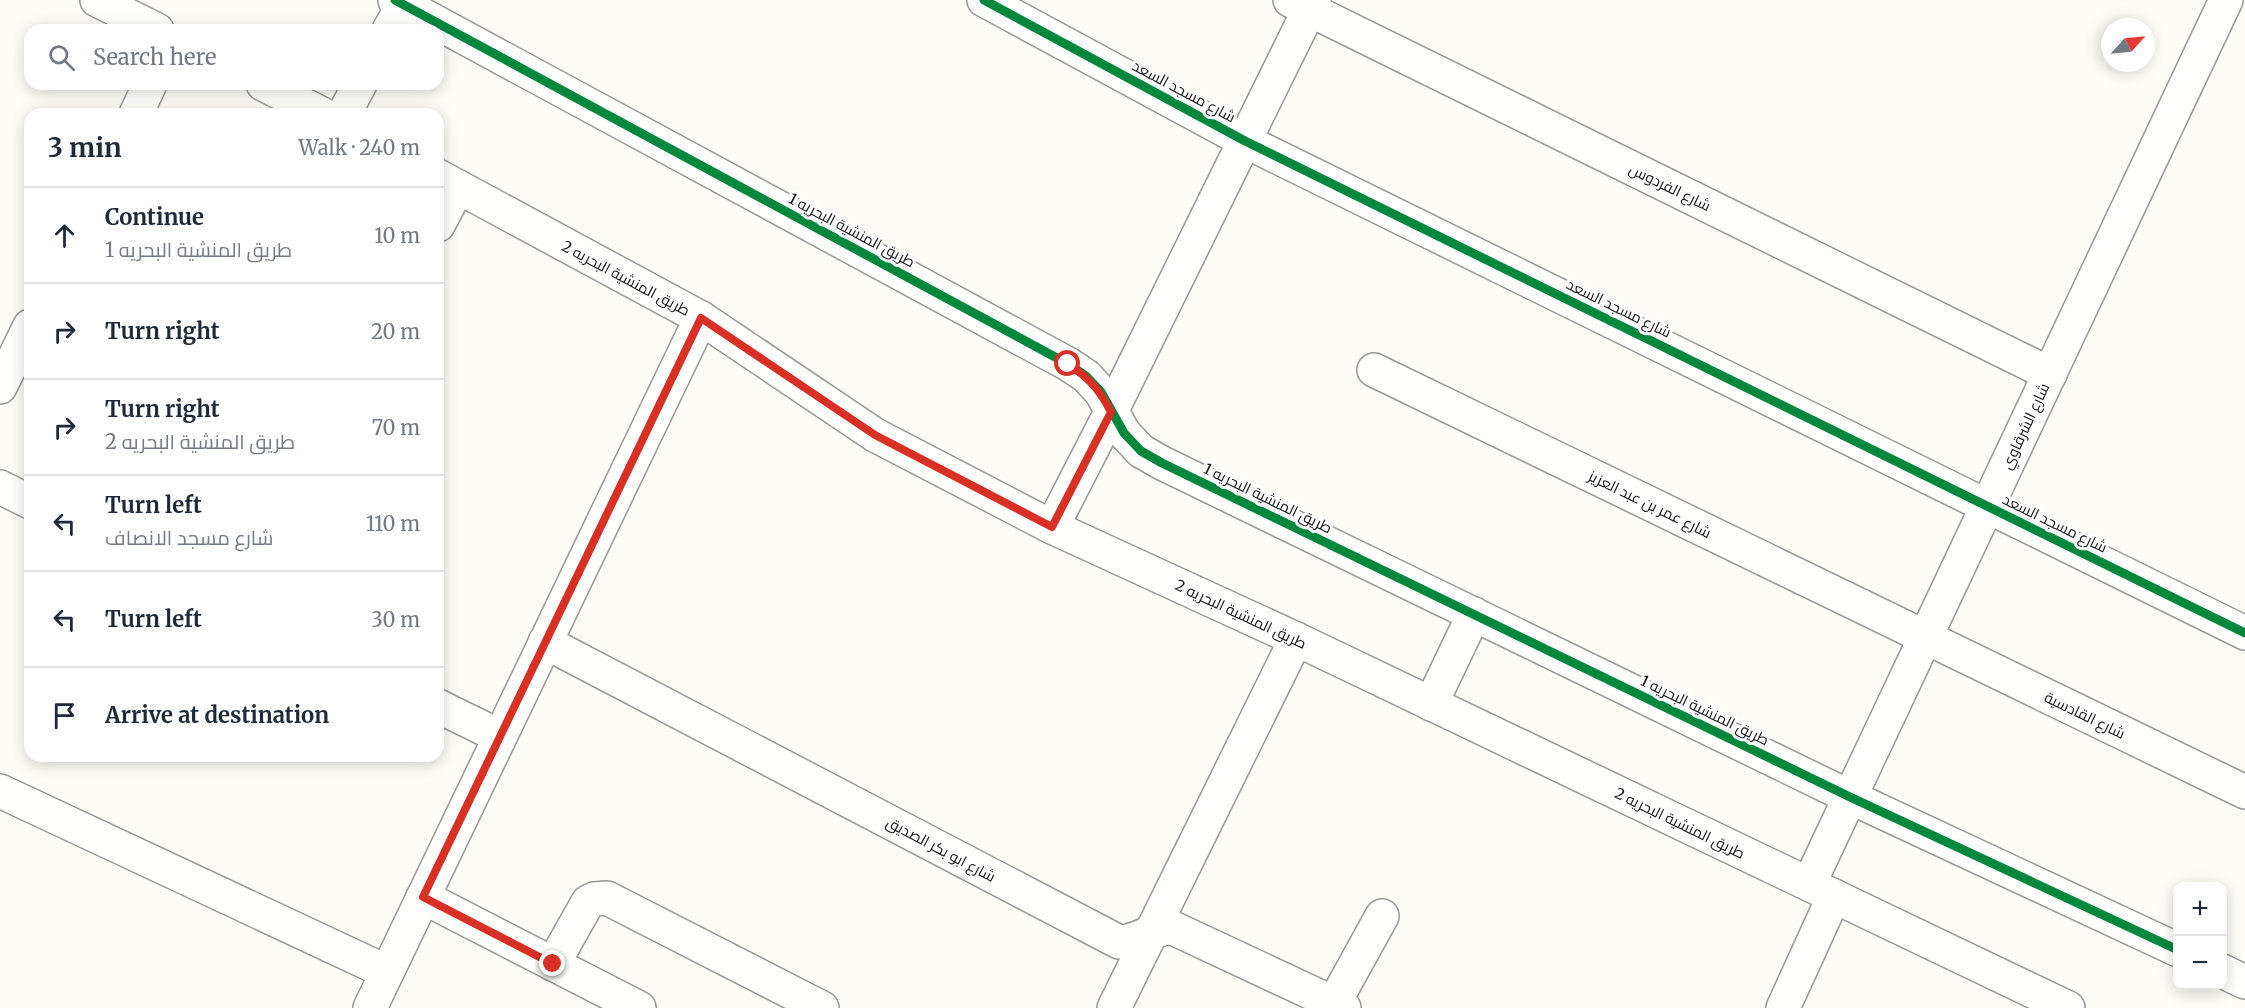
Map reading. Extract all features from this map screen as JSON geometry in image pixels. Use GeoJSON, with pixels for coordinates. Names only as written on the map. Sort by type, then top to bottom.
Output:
{"type":"FeatureCollection","features":[{"type":"Feature","properties":{"kind":"street"},"geometry":{"type":"LineString","coordinates":[[98,0],[145,24]]}},
{"type":"Feature","properties":{"kind":"street","name":"شارع مسجد السعد"},"geometry":{"type":"LineString","coordinates":[[984,0],[1245,141],[2245,633]]}},
{"type":"Feature","properties":{"kind":"street","name":"شارع الشرقاوي"},"geometry":{"type":"LineString","coordinates":[[1783,1008],[1850,797],[2226,0]]}},
{"type":"Feature","properties":{"kind":"street"},"geometry":{"type":"LineString","coordinates":[[1052,527],[1245,141],[1304,3]]}},
{"type":"Feature","properties":{"kind":"street","name":"شارع الفردوس"},"geometry":{"type":"LineString","coordinates":[[1304,3],[2050,374]]}},
{"type":"Feature","properties":{"kind":"street","name":"طريق المنشية البحريه 1"},"geometry":{"type":"LineString","coordinates":[[398,9],[426,24]]}},
{"type":"Feature","properties":{"kind":"street","name":"طريق المنشية البحريه 1"},"geometry":{"type":"LineString","coordinates":[[444,33],[1068,364],[1086,376],[1101,392],[1129,439],[1141,451],[1162,463],[1850,797],[2173,948]]}},
{"type":"Feature","properties":{"kind":"street"},"geometry":{"type":"LineString","coordinates":[[138,108],[147,90]]}},
{"type":"Feature","properties":{"kind":"street"},"geometry":{"type":"LineString","coordinates":[[275,90],[310,108]]}},
{"type":"Feature","properties":{"kind":"street"},"geometry":{"type":"LineString","coordinates":[[347,108],[357,90]]}},
{"type":"Feature","properties":{"kind":"street"},"geometry":{"type":"LineString","coordinates":[[444,199],[448,181]]}},
{"type":"Feature","properties":{"kind":"street","name":"طريق المنشية البحريه 2"},"geometry":{"type":"LineString","coordinates":[[448,181],[701,318],[875,435],[1052,527],[1296,639],[2068,1008]]}},
{"type":"Feature","properties":{"kind":"street"},"geometry":{"type":"LineString","coordinates":[[370,1008],[701,318]]}},
{"type":"Feature","properties":{"kind":"street"},"geometry":{"type":"LineString","coordinates":[[0,387],[24,338]]}},
{"type":"Feature","properties":{"kind":"street","name":"شارع عمر بن عبد العزيز"},"geometry":{"type":"LineString","coordinates":[[1374,370],[1925,637]]}},
{"type":"Feature","properties":{"kind":"street"},"geometry":{"type":"LineString","coordinates":[[0,488],[24,499]]}},
{"type":"Feature","properties":{"kind":"street"},"geometry":{"type":"LineString","coordinates":[[1431,704],[1474,614]]}},
{"type":"Feature","properties":{"kind":"street","name":"شارع القادسية"},"geometry":{"type":"LineString","coordinates":[[1925,637],[2245,792]]}},
{"type":"Feature","properties":{"kind":"street"},"geometry":{"type":"LineString","coordinates":[[1114,1008],[1296,639]]}},
{"type":"Feature","properties":{"kind":"street","name":"شارع ابو بكر الصديق"},"geometry":{"type":"LineString","coordinates":[[544,642],[1119,942],[1137,940],[1154,930],[1173,928],[1339,1005]]}},
{"type":"Feature","properties":{"kind":"street"},"geometry":{"type":"LineString","coordinates":[[444,709],[499,736]]}},
{"type":"Feature","properties":{"kind":"street"},"geometry":{"type":"LineString","coordinates":[[0,791],[387,972]]}},
{"type":"Feature","properties":{"kind":"street"},"geometry":{"type":"LineString","coordinates":[[423,897],[639,1008]]}},
{"type":"Feature","properties":{"kind":"street"},"geometry":{"type":"LineString","coordinates":[[553,964],[588,902],[607,898],[822,1008]]}},
{"type":"Feature","properties":{"kind":"street"},"geometry":{"type":"LineString","coordinates":[[1339,1005],[1382,916]]}},
{"type":"Feature","properties":{"kind":"street"},"geometry":{"type":"LineString","coordinates":[[2227,973],[2245,982]]}},
{"type":"Feature","properties":{"kind":"cycle path"},"geometry":{"type":"LineString","coordinates":[[395,0],[439,24]]}},
{"type":"Feature","properties":{"kind":"cycle path"},"geometry":{"type":"LineString","coordinates":[[984,0],[1245,141],[2245,633]]}},
{"type":"Feature","properties":{"kind":"cycle path"},"geometry":{"type":"LineString","coordinates":[[444,27],[1068,364],[1086,376],[1101,392],[1124,433],[1141,451],[1162,463],[1850,797],[2173,948]]}},
{"type":"Feature","properties":{"kind":"route"},"geometry":{"type":"LineString","coordinates":[[553,964],[423,897],[701,318],[875,435],[1052,527],[1111,412],[1101,392],[1086,376],[1068,364]]}}]}
